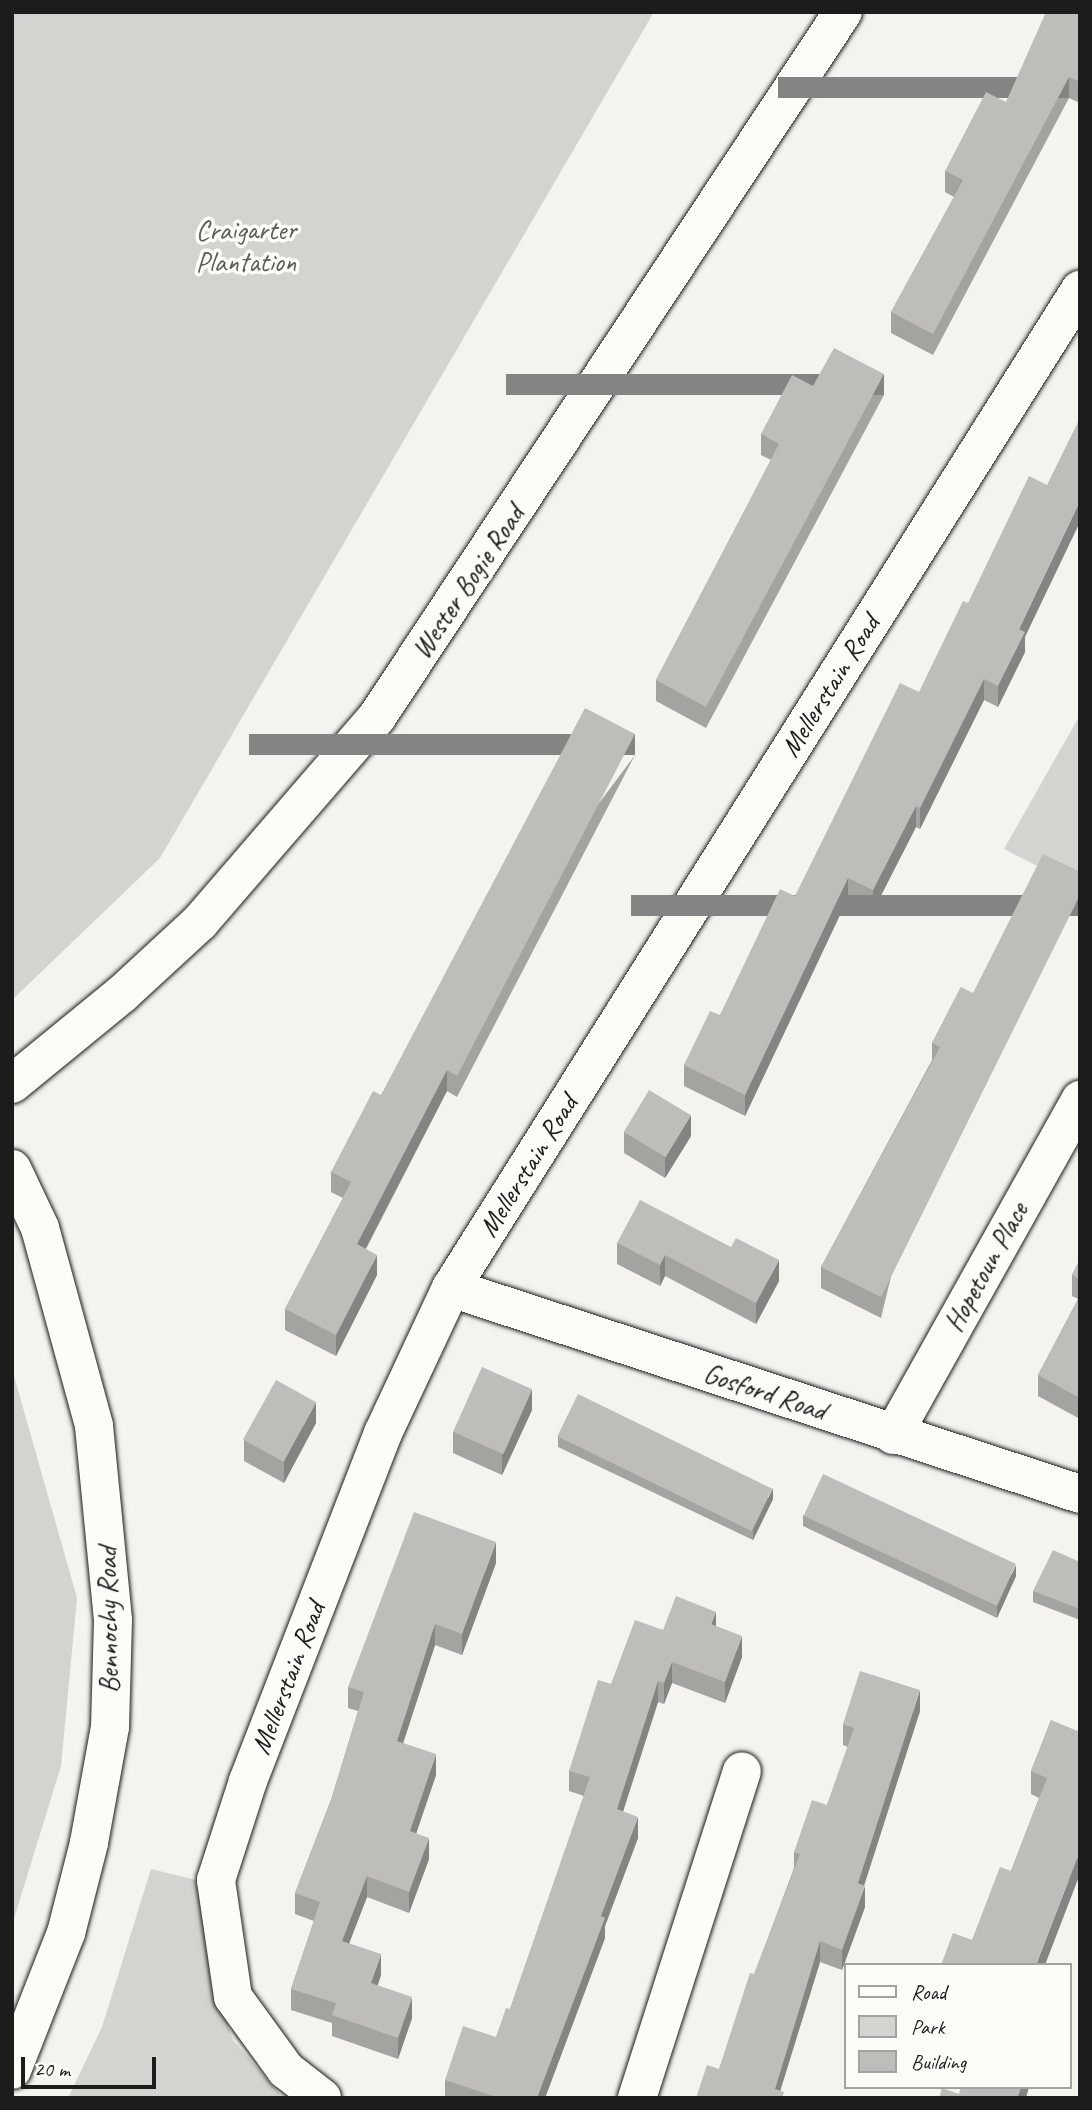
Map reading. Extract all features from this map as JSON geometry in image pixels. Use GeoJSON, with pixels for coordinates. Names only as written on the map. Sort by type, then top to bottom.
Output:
{"type":"FeatureCollection","features":[{"type":"Feature","properties":{"kind":"street","name":"Wester Bogie Road"},"geometry":{"type":"LineString","coordinates":[[12,1084],[122,994],[200,922],[377,717],[843,12]]}},
{"type":"Feature","properties":{"kind":"street","name":"Mellerstain Road"},"geometry":{"type":"LineString","coordinates":[[322,2098],[286,2070],[233,1997],[216,1880],[248,1781],[383,1433],[451,1287],[1080,290]]}},
{"type":"Feature","properties":{"kind":"street","name":"Hopetoun Place"},"geometry":{"type":"LineString","coordinates":[[893,1435],[1080,1100]]}},
{"type":"Feature","properties":{"kind":"street","name":"Bennochy Road"},"geometry":{"type":"LineString","coordinates":[[12,1169],[40,1228],[93,1426],[113,1620],[110,1727],[89,1843],[66,1933],[12,2070]]}},
{"type":"Feature","properties":{"kind":"street","name":"Gosford Road"},"geometry":{"type":"LineString","coordinates":[[451,1287],[893,1435],[1080,1494]]}},
{"type":"Feature","properties":{"kind":"street"},"geometry":{"type":"LineString","coordinates":[[637,2098],[742,1771]]}},
{"type":"Feature","properties":{"kind":"green space","name":"Craigarter Plantation"},"geometry":{"type":"Polygon","coordinates":[[[12,12],[654,12],[160,858],[12,1000],[12,12]]]}},
{"type":"Feature","properties":{"kind":"green space"},"geometry":{"type":"Polygon","coordinates":[[[1080,715],[1080,888],[1004,849],[1080,715]]]}},
{"type":"Feature","properties":{"kind":"green space"},"geometry":{"type":"Polygon","coordinates":[[[12,1369],[77,1598],[61,1766],[12,1925],[12,1369]]]}},
{"type":"Feature","properties":{"kind":"green space"},"geometry":{"type":"Polygon","coordinates":[[[151,1869],[208,1883],[205,1912],[210,1975],[233,2040],[283,2098],[68,2098],[102,2027],[151,1869]]]}},
{"type":"Feature","properties":{"kind":"building"},"geometry":{"type":"Polygon","coordinates":[[[1046,12],[1080,13],[1080,82],[1069,77],[933,334],[891,312],[963,180],[945,171],[986,92],[1006,102],[1046,12]]]}},
{"type":"Feature","properties":{"kind":"building"},"geometry":{"type":"Polygon","coordinates":[[[834,348],[884,374],[706,707],[656,680],[779,444],[761,434],[792,375],[813,386],[834,348]]]}},
{"type":"Feature","properties":{"kind":"building"},"geometry":{"type":"Polygon","coordinates":[[[1080,418],[1080,501],[1019,629],[1025,632],[998,686],[984,679],[920,808],[916,806],[873,890],[848,878],[745,1095],[684,1065],[710,1011],[720,1015],[780,889],[795,896],[900,683],[919,692],[963,601],[968,603],[1029,476],[1047,485],[1080,418]]]}},
{"type":"Feature","properties":{"kind":"building"},"geometry":{"type":"Polygon","coordinates":[[[585,708],[635,734],[457,1076],[447,1070],[357,1244],[377,1255],[336,1335],[285,1309],[351,1182],[331,1172],[373,1091],[381,1095],[585,708]]]}},
{"type":"Feature","properties":{"kind":"building"},"geometry":{"type":"Polygon","coordinates":[[[1043,854],[1080,872],[1080,895],[881,1297],[821,1267],[940,1047],[932,1043],[961,987],[973,993],[1043,854]]]}},
{"type":"Feature","properties":{"kind":"building"},"geometry":{"type":"Polygon","coordinates":[[[649,1090],[691,1115],[666,1157],[624,1132],[649,1090]]]}},
{"type":"Feature","properties":{"kind":"building"},"geometry":{"type":"Polygon","coordinates":[[[640,1200],[731,1247],[736,1238],[779,1260],[756,1303],[665,1255],[660,1265],[617,1243],[640,1200]]]}},
{"type":"Feature","properties":{"kind":"building"},"geometry":{"type":"Polygon","coordinates":[[[1080,1259],[1080,1279],[1072,1275],[1080,1259]]]}},
{"type":"Feature","properties":{"kind":"building"},"geometry":{"type":"Polygon","coordinates":[[[1080,1296],[1080,1398],[1038,1375],[1080,1296]]]}},
{"type":"Feature","properties":{"kind":"building"},"geometry":{"type":"Polygon","coordinates":[[[482,1367],[532,1389],[503,1454],[453,1432],[482,1367]]]}},
{"type":"Feature","properties":{"kind":"building"},"geometry":{"type":"Polygon","coordinates":[[[276,1380],[316,1402],[283,1462],[243,1439],[276,1380]]]}},
{"type":"Feature","properties":{"kind":"building"},"geometry":{"type":"Polygon","coordinates":[[[578,1394],[772,1489],[752,1531],[557,1436],[578,1394]]]}},
{"type":"Feature","properties":{"kind":"building"},"geometry":{"type":"Polygon","coordinates":[[[823,1474],[1016,1564],[997,1606],[804,1516],[823,1474]]]}},
{"type":"Feature","properties":{"kind":"building"},"geometry":{"type":"Polygon","coordinates":[[[414,1512],[496,1542],[462,1634],[435,1624],[397,1741],[436,1754],[410,1831],[429,1838],[409,1892],[367,1876],[342,1941],[381,1954],[371,1983],[412,1997],[398,2038],[332,2015],[336,2003],[291,1989],[320,1902],[295,1893],[332,1797],[364,1692],[348,1687],[414,1512]]]}},
{"type":"Feature","properties":{"kind":"building"},"geometry":{"type":"Polygon","coordinates":[[[1053,1550],[1080,1562],[1080,1609],[1033,1591],[1053,1550]]]}},
{"type":"Feature","properties":{"kind":"building"},"geometry":{"type":"Polygon","coordinates":[[[676,1596],[716,1612],[711,1624],[742,1636],[725,1682],[672,1662],[664,1683],[658,1681],[617,1809],[638,1817],[601,1916],[605,1918],[537,2098],[499,2098],[445,2080],[463,2026],[496,2037],[506,2008],[510,2009],[590,1777],[569,1771],[598,1680],[611,1684],[635,1620],[663,1630],[676,1596]]]}},
{"type":"Feature","properties":{"kind":"building"},"geometry":{"type":"Polygon","coordinates":[[[860,1671],[920,1690],[858,1883],[865,1886],[842,1950],[820,1941],[775,2089],[784,2092],[782,2098],[696,2098],[707,2065],[719,2069],[750,1973],[754,1974],[800,1854],[794,1852],[812,1800],[827,1805],[854,1728],[843,1724],[860,1671]]]}},
{"type":"Feature","properties":{"kind":"building"},"geometry":{"type":"Polygon","coordinates":[[[1051,1720],[1080,1732],[1080,1851],[1037,1963],[942,1963],[953,1933],[972,1940],[1000,1867],[1011,1871],[1047,1778],[1031,1771],[1051,1720]]]}},
{"type":"Feature","properties":{"kind":"building"},"geometry":{"type":"Polygon","coordinates":[[[942,2089],[959,2094],[960,2089],[1020,2089],[1017,2098],[939,2098],[942,2089]]]}}]}
